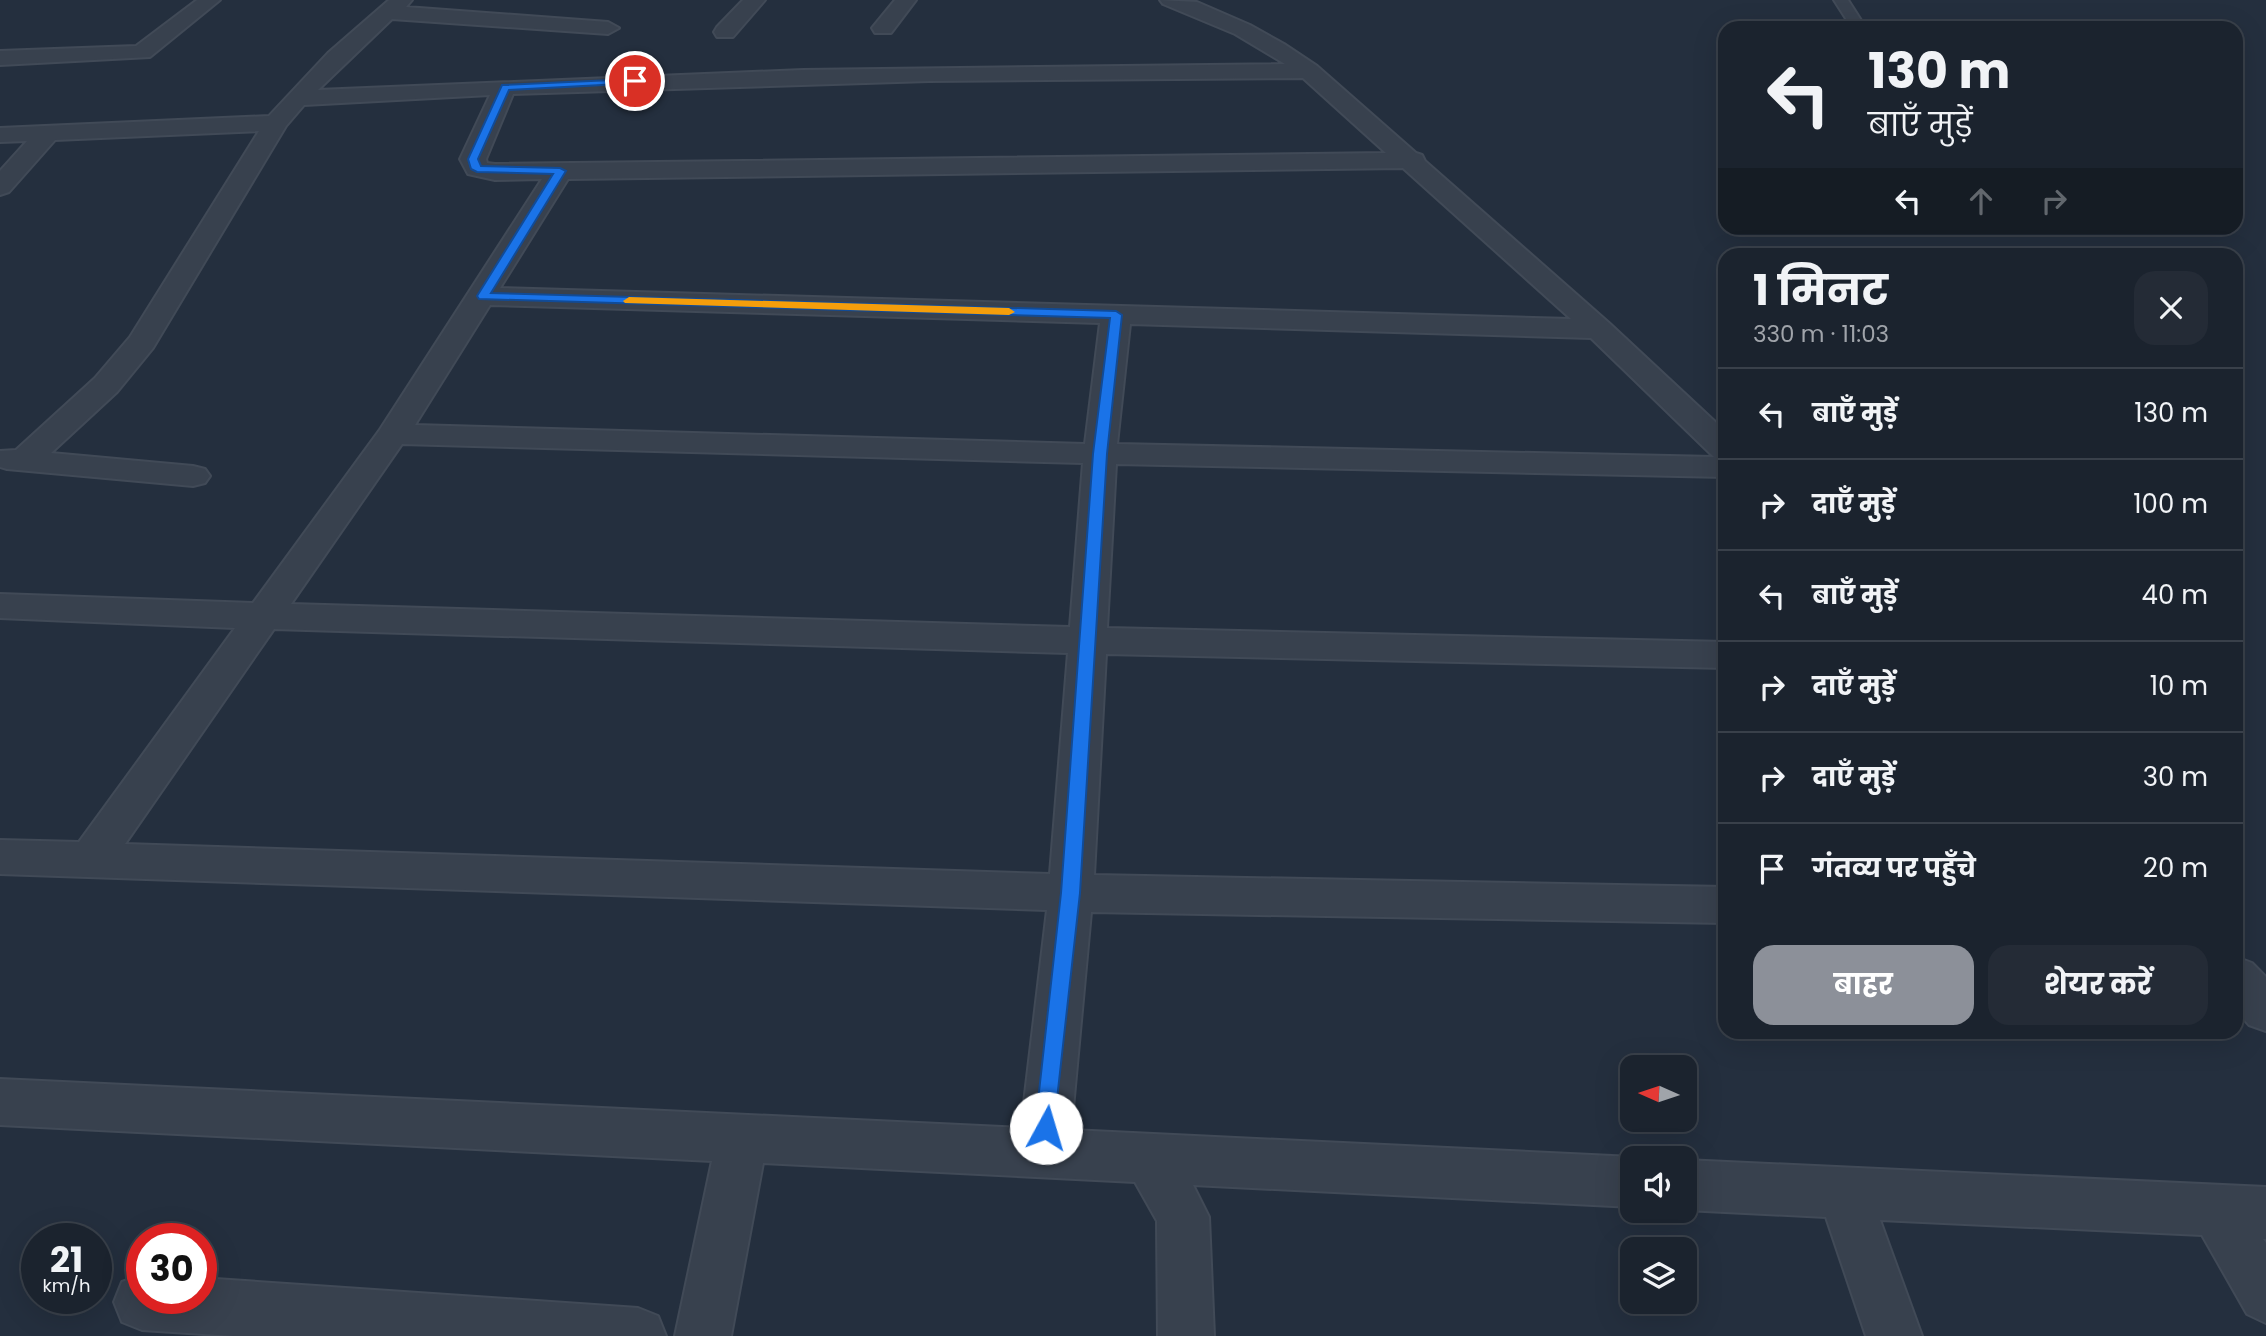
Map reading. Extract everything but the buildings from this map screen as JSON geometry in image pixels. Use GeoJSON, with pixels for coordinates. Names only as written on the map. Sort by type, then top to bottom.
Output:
{"type":"FeatureCollection","features":[{"type":"Feature","properties":{"kind":"street"},"geometry":{"type":"LineString","coordinates":[[0,58],[142,52],[210,0]]}},
{"type":"Feature","properties":{"kind":"street"},"geometry":{"type":"LineString","coordinates":[[725,32],[755,0]]}},
{"type":"Feature","properties":{"kind":"street"},"geometry":{"type":"LineString","coordinates":[[883,28],[906,0]]}},
{"type":"Feature","properties":{"kind":"street"},"geometry":{"type":"LineString","coordinates":[[1170,0],[1237,25],[1268,40],[1309,71],[1413,160],[1599,329],[1718,442]]}},
{"type":"Feature","properties":{"kind":"street"},"geometry":{"type":"LineString","coordinates":[[12,459],[106,385],[142,342],[223,215],[276,123],[336,56],[395,6],[608,28]]}},
{"type":"Feature","properties":{"kind":"street"},"geometry":{"type":"LineString","coordinates":[[297,98],[505,87],[1005,71],[1309,71]]}},
{"type":"Feature","properties":{"kind":"street"},"geometry":{"type":"LineString","coordinates":[[505,87],[473,159],[477,169],[560,171],[1413,160]]}},
{"type":"Feature","properties":{"kind":"street"},"geometry":{"type":"LineString","coordinates":[[0,135],[276,123]]}},
{"type":"Feature","properties":{"kind":"street"},"geometry":{"type":"LineString","coordinates":[[0,187],[48,134]]}},
{"type":"Feature","properties":{"kind":"street"},"geometry":{"type":"LineString","coordinates":[[91,859],[393,434],[560,171]]}},
{"type":"Feature","properties":{"kind":"street"},"geometry":{"type":"LineString","coordinates":[[483,296],[1599,329]]}},
{"type":"Feature","properties":{"kind":"street"},"geometry":{"type":"LineString","coordinates":[[1043,1154],[1071,893],[1100,454],[1116,315]]}},
{"type":"Feature","properties":{"kind":"street"},"geometry":{"type":"LineString","coordinates":[[393,434],[1100,454],[1718,467]]}},
{"type":"Feature","properties":{"kind":"street"},"geometry":{"type":"LineString","coordinates":[[12,459],[193,476]]}},
{"type":"Feature","properties":{"kind":"street"},"geometry":{"type":"LineString","coordinates":[[0,606],[265,617],[1718,655]]}},
{"type":"Feature","properties":{"kind":"street"},"geometry":{"type":"LineString","coordinates":[[0,857],[1071,893],[1718,905]]}},
{"type":"Feature","properties":{"kind":"street"},"geometry":{"type":"LineString","coordinates":[[2243,985],[2266,1010]]}},
{"type":"Feature","properties":{"kind":"street"},"geometry":{"type":"LineString","coordinates":[[1,1104],[1620,1181]]}},
{"type":"Feature","properties":{"kind":"street"},"geometry":{"type":"LineString","coordinates":[[703,1336],[742,1139]]}},
{"type":"Feature","properties":{"kind":"street"},"geometry":{"type":"LineString","coordinates":[[1149,1158],[1183,1217],[1186,1336]]}},
{"type":"Feature","properties":{"kind":"street"},"geometry":{"type":"LineString","coordinates":[[1697,1186],[2241,1212],[2266,1295]]}},
{"type":"Feature","properties":{"kind":"street"},"geometry":{"type":"LineString","coordinates":[[1844,1192],[1894,1336]]}},
{"type":"Feature","properties":{"kind":"street"},"geometry":{"type":"LineString","coordinates":[[217,1307],[638,1336]]}},
{"type":"Feature","properties":{"kind":"lane"},"geometry":{"type":"LineString","coordinates":[[1841,0],[1854,21]]}},
{"type":"Feature","properties":{"kind":"slow traffic"},"geometry":{"type":"LineString","coordinates":[[629,301],[1009,312]]}},
{"type":"Feature","properties":{"kind":"route"},"geometry":{"type":"LineString","coordinates":[[635,81],[505,87],[473,159],[477,169],[495,172],[560,171],[483,296],[1116,315],[1100,454],[1071,893],[1046,1128]]}}]}
